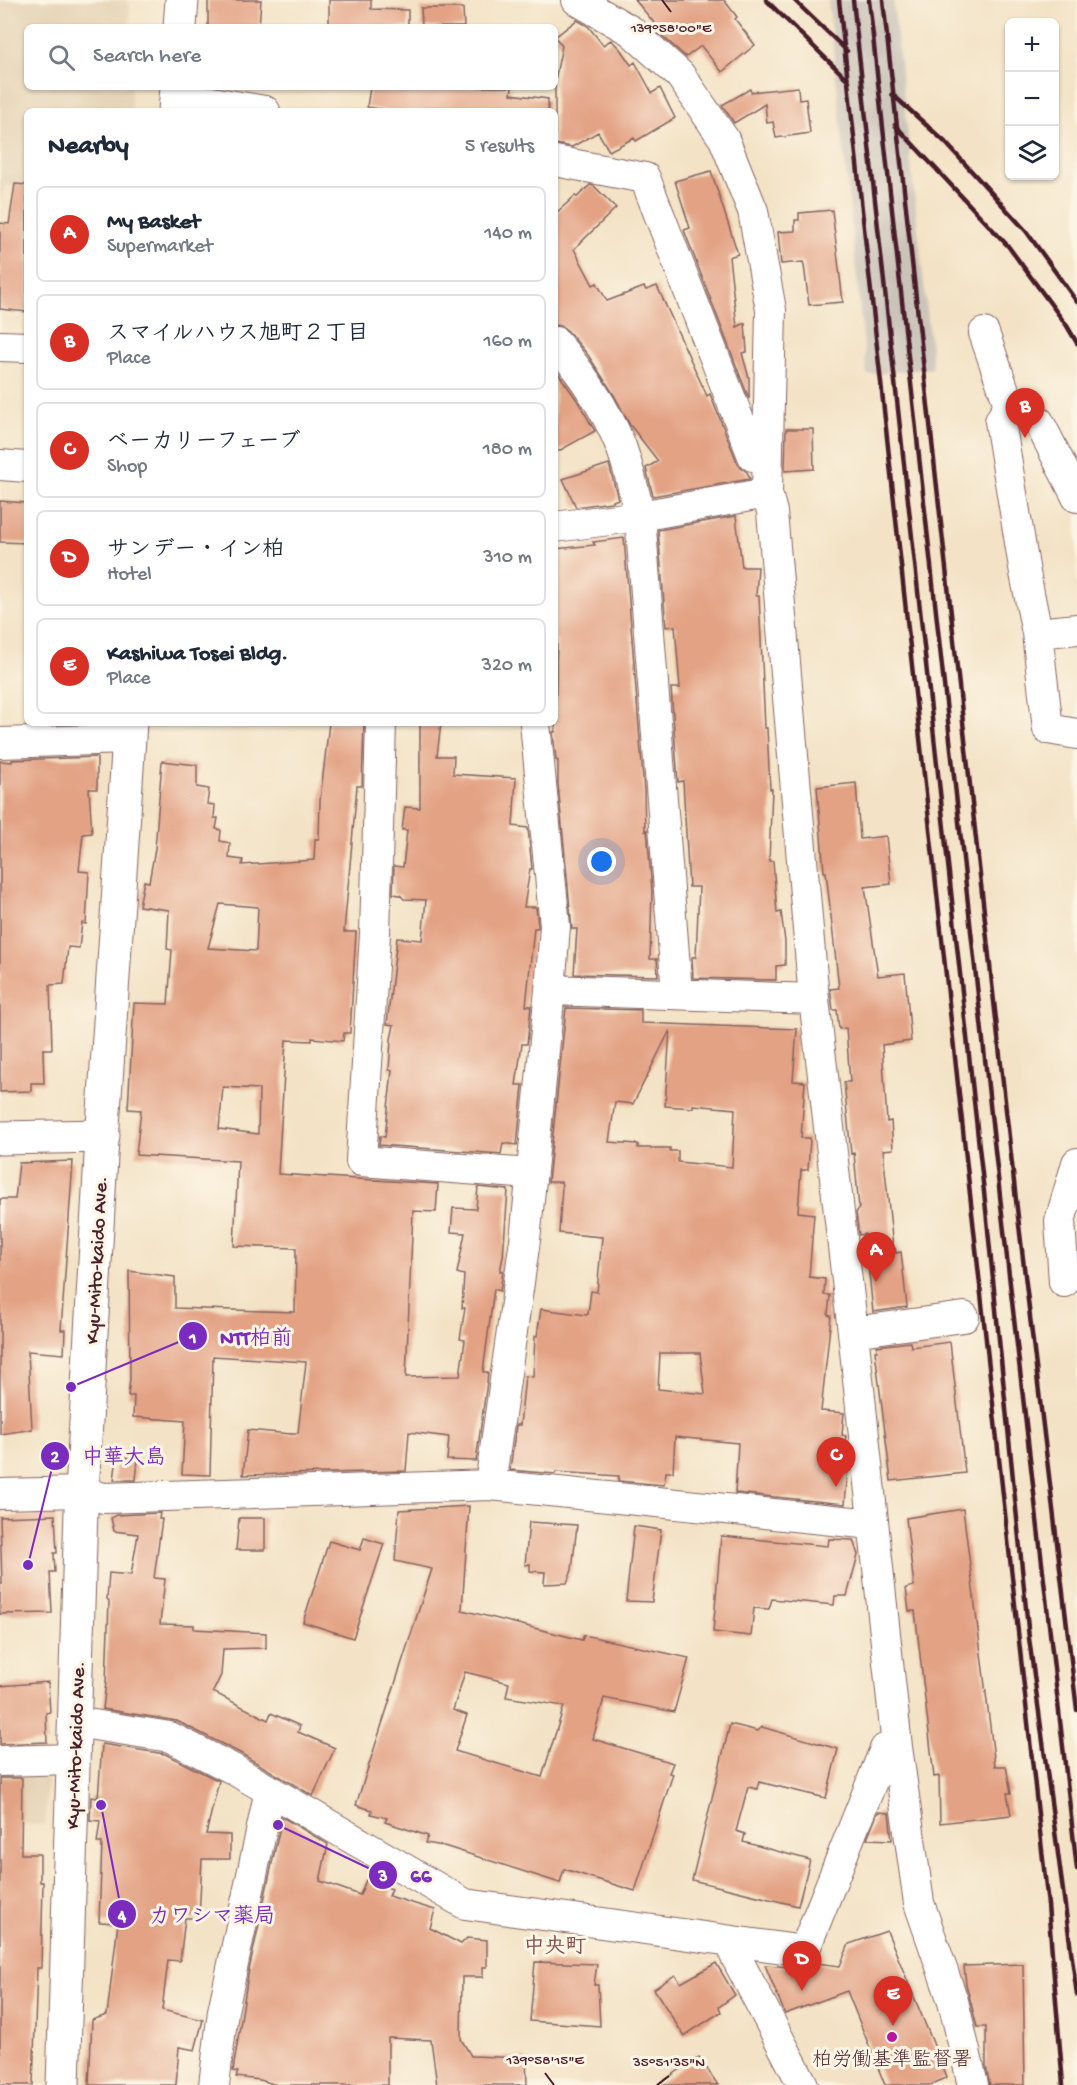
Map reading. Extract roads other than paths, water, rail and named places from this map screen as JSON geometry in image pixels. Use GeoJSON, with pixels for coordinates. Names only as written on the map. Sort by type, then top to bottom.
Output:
{"type":"FeatureCollection","features":[{"type":"Feature","properties":{"kind":"main road"},"geometry":{"type":"LineString","coordinates":[[180,24],[182,0]]}},
{"type":"Feature","properties":{"kind":"main road","name":"Kyu-Mito-kaido Ave."},"geometry":{"type":"LineString","coordinates":[[63,2085],[82,1492],[129,731]]}},
{"type":"Feature","properties":{"kind":"main road"},"geometry":{"type":"LineString","coordinates":[[0,1138],[103,1136]]}},
{"type":"Feature","properties":{"kind":"street"},"geometry":{"type":"LineString","coordinates":[[577,0],[632,31],[680,75],[724,139],[753,211],[771,310],[767,493],[772,512],[814,999],[853,1332],[897,1747],[919,1903],[953,2001],[973,2085]]}},
{"type":"Feature","properties":{"kind":"street"},"geometry":{"type":"LineString","coordinates":[[176,98],[244,108]]}},
{"type":"Feature","properties":{"kind":"street"},"geometry":{"type":"LineString","coordinates":[[558,163],[645,178],[753,456],[768,453]]}},
{"type":"Feature","properties":{"kind":"street"},"geometry":{"type":"LineString","coordinates":[[984,333],[1009,405],[1039,422],[1077,496]]}},
{"type":"Feature","properties":{"kind":"street"},"geometry":{"type":"LineString","coordinates":[[0,346],[24,347]]}},
{"type":"Feature","properties":{"kind":"street"},"geometry":{"type":"LineString","coordinates":[[558,346],[578,371],[606,414],[625,460],[640,516],[676,993]]}},
{"type":"Feature","properties":{"kind":"street"},"geometry":{"type":"LineString","coordinates":[[1009,405],[1000,421],[1037,633],[1048,729],[1077,734]]}},
{"type":"Feature","properties":{"kind":"street"},"geometry":{"type":"LineString","coordinates":[[0,465],[24,467]]}},
{"type":"Feature","properties":{"kind":"street"},"geometry":{"type":"LineString","coordinates":[[558,527],[640,516],[767,493]]}},
{"type":"Feature","properties":{"kind":"street"},"geometry":{"type":"LineString","coordinates":[[1037,633],[1077,629]]}},
{"type":"Feature","properties":{"kind":"street"},"geometry":{"type":"LineString","coordinates":[[381,726],[375,934],[361,1161],[531,1174]]}},
{"type":"Feature","properties":{"kind":"street"},"geometry":{"type":"LineString","coordinates":[[490,1485],[525,1240],[555,926],[535,726]]}},
{"type":"Feature","properties":{"kind":"street"},"geometry":{"type":"LineString","coordinates":[[0,743],[129,731]]}},
{"type":"Feature","properties":{"kind":"street"},"geometry":{"type":"LineString","coordinates":[[550,990],[814,999]]}},
{"type":"Feature","properties":{"kind":"street"},"geometry":{"type":"LineString","coordinates":[[1064,1282],[1060,1221],[1077,1163]]}},
{"type":"Feature","properties":{"kind":"street"},"geometry":{"type":"LineString","coordinates":[[853,1332],[963,1317]]}},
{"type":"Feature","properties":{"kind":"street"},"geometry":{"type":"LineString","coordinates":[[0,1494],[82,1492],[104,1498],[490,1485],[872,1524]]}},
{"type":"Feature","properties":{"kind":"street"},"geometry":{"type":"LineString","coordinates":[[75,1722],[170,1737],[270,1790],[465,1904],[804,1951],[885,1749],[897,1747]]}},
{"type":"Feature","properties":{"kind":"street"},"geometry":{"type":"LineString","coordinates":[[0,1761],[73,1759]]}},
{"type":"Feature","properties":{"kind":"street"},"geometry":{"type":"LineString","coordinates":[[214,2085],[223,2012],[270,1790]]}},
{"type":"Feature","properties":{"kind":"street"},"geometry":{"type":"LineString","coordinates":[[737,1942],[735,1955],[803,2085]]}},
{"type":"Feature","properties":{"kind":"railway"},"geometry":{"type":"LineString","coordinates":[[766,0],[849,81]]}},
{"type":"Feature","properties":{"kind":"railway"},"geometry":{"type":"LineString","coordinates":[[794,0],[847,51]]}},
{"type":"Feature","properties":{"kind":"railway"},"geometry":{"type":"LineString","coordinates":[[839,0],[1048,1905],[1063,2085]]}},
{"type":"Feature","properties":{"kind":"railway"},"geometry":{"type":"LineString","coordinates":[[853,0],[986,1210],[1029,1638],[1077,1995]]}},
{"type":"Feature","properties":{"kind":"railway"},"geometry":{"type":"LineString","coordinates":[[869,0],[1001,1205],[1077,1869]]}},
{"type":"Feature","properties":{"kind":"railway"},"geometry":{"type":"LineString","coordinates":[[883,0],[1016,1200],[1077,1710]]}},
{"type":"Feature","properties":{"kind":"railway"},"geometry":{"type":"LineString","coordinates":[[892,94],[945,142],[1026,231],[1077,302]]}},
{"type":"Feature","properties":{"kind":"railway"},"geometry":{"type":"LineString","coordinates":[[895,125],[1008,246],[1077,343]]}},
{"type":"Feature","properties":{"kind":"place","name":"スマイルハウス旭町２丁目"},"geometry":{"type":"Point","coordinates":[1025,438]}},
{"type":"Feature","properties":{"kind":"place","name":"My Basket"},"geometry":{"type":"Point","coordinates":[876,1282]}},
{"type":"Feature","properties":{"kind":"place","name":"NTT柏前"},"geometry":{"type":"Point","coordinates":[71,1387]}},
{"type":"Feature","properties":{"kind":"place","name":"ベーカリーフェーブ"},"geometry":{"type":"Point","coordinates":[836,1487]}},
{"type":"Feature","properties":{"kind":"place","name":"中華大島"},"geometry":{"type":"Point","coordinates":[28,1565]}},
{"type":"Feature","properties":{"kind":"place","name":"カワシマ薬局"},"geometry":{"type":"Point","coordinates":[101,1805]}},
{"type":"Feature","properties":{"kind":"place","name":"66"},"geometry":{"type":"Point","coordinates":[278,1825]}},
{"type":"Feature","properties":{"kind":"place","name":"サンデー・イン柏"},"geometry":{"type":"Point","coordinates":[802,1991]}},
{"type":"Feature","properties":{"kind":"place","name":"Kashiwa Tosei Bldg."},"geometry":{"type":"Point","coordinates":[893,2026]}},
{"type":"Feature","properties":{"kind":"place","name":"柏労働基準監督署"},"geometry":{"type":"Point","coordinates":[892,2037]}},
{"type":"Feature","properties":{"kind":"district","name":"中央町"},"geometry":{"type":"Point","coordinates":[555,1945]}}]}
